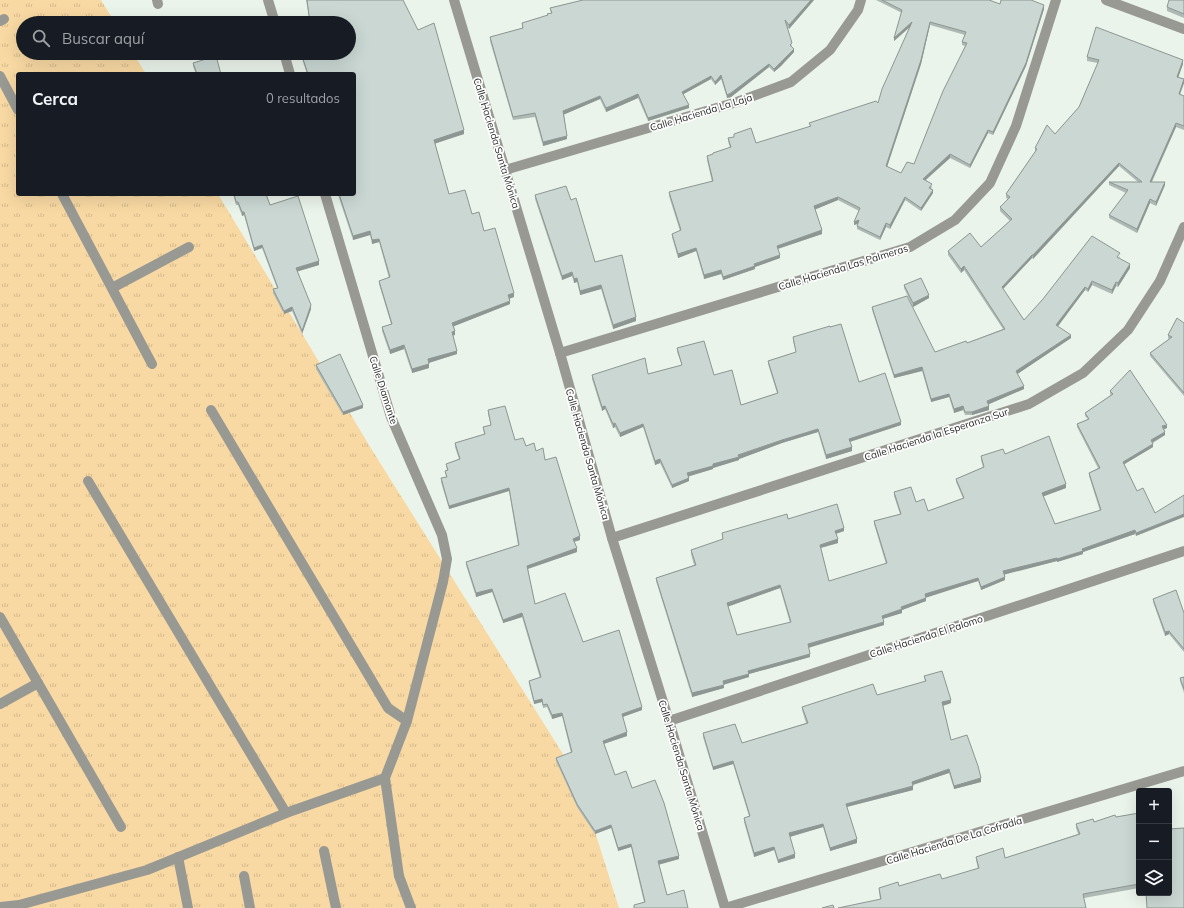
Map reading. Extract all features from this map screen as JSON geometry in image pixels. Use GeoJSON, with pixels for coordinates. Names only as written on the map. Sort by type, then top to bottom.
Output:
{"type":"FeatureCollection","features":[{"type":"Feature","properties":{"kind":"street"},"geometry":{"type":"LineString","coordinates":[[268,0],[273,16]]}},
{"type":"Feature","properties":{"kind":"street","name":"Calle Hacienda Santa Mónica"},"geometry":{"type":"LineString","coordinates":[[454,0],[560,353],[612,538],[725,908]]}},
{"type":"Feature","properties":{"kind":"street","name":"Calle Hacienda La Laja"},"geometry":{"type":"LineString","coordinates":[[505,170],[737,102],[791,82],[830,50],[858,10],[861,0]]}},
{"type":"Feature","properties":{"kind":"street","name":"Calle Hacienda Las Palmeras"},"geometry":{"type":"LineString","coordinates":[[560,353],[910,247],[955,220],[990,183],[1016,126],[1056,0]]}},
{"type":"Feature","properties":{"kind":"street"},"geometry":{"type":"LineString","coordinates":[[1106,0],[1184,29]]}},
{"type":"Feature","properties":{"kind":"street"},"geometry":{"type":"LineString","coordinates":[[286,60],[289,72]]}},
{"type":"Feature","properties":{"kind":"street"},"geometry":{"type":"LineString","coordinates":[[0,76],[16,106]]}},
{"type":"Feature","properties":{"kind":"street"},"geometry":{"type":"LineString","coordinates":[[63,196],[152,364]]}},
{"type":"Feature","properties":{"kind":"street","name":"Calle Diamante"},"geometry":{"type":"LineString","coordinates":[[326,196],[391,417],[442,535],[447,559],[443,582],[407,721],[385,778]]}},
{"type":"Feature","properties":{"kind":"street","name":"Calle Hacienda la Esperanza Sur"},"geometry":{"type":"LineString","coordinates":[[612,538],[1029,404],[1084,373],[1128,330],[1160,281],[1184,227]]}},
{"type":"Feature","properties":{"kind":"street"},"geometry":{"type":"LineString","coordinates":[[112,288],[189,247]]}},
{"type":"Feature","properties":{"kind":"street"},"geometry":{"type":"LineString","coordinates":[[211,410],[388,708],[407,721]]}},
{"type":"Feature","properties":{"kind":"street"},"geometry":{"type":"LineString","coordinates":[[88,481],[286,814]]}},
{"type":"Feature","properties":{"kind":"street","name":"Calle Hacienda El Palomo"},"geometry":{"type":"LineString","coordinates":[[669,721],[1184,552]]}},
{"type":"Feature","properties":{"kind":"street"},"geometry":{"type":"LineString","coordinates":[[0,616],[121,827]]}},
{"type":"Feature","properties":{"kind":"street"},"geometry":{"type":"LineString","coordinates":[[0,704],[38,683]]}},
{"type":"Feature","properties":{"kind":"street","name":"Calle Hacienda De La Cofradía"},"geometry":{"type":"LineString","coordinates":[[725,908],[1184,771]]}},
{"type":"Feature","properties":{"kind":"street"},"geometry":{"type":"LineString","coordinates":[[0,907],[19,905],[147,870],[286,814],[385,778],[399,876],[411,908]]}},
{"type":"Feature","properties":{"kind":"street"},"geometry":{"type":"LineString","coordinates":[[324,851],[336,908]]}},
{"type":"Feature","properties":{"kind":"street"},"geometry":{"type":"LineString","coordinates":[[178,857],[188,908]]}},
{"type":"Feature","properties":{"kind":"street"},"geometry":{"type":"LineString","coordinates":[[244,876],[250,908]]}},
{"type":"Feature","properties":{"kind":"green space"},"geometry":{"type":"Polygon","coordinates":[[[0,0],[101,0],[111,16],[16,16],[16,60],[137,60],[145,72],[16,72],[16,196],[219,196],[372,450],[578,778],[619,908],[0,908],[0,0]]]}},
{"type":"Feature","properties":{"kind":"building"},"geometry":{"type":"Polygon","coordinates":[[[307,0],[403,0],[418,30],[434,23],[464,130],[434,140],[449,194],[465,190],[472,214],[479,212],[484,231],[495,228],[514,293],[508,295],[510,301],[452,323],[455,331],[452,332],[457,351],[428,359],[429,364],[412,369],[404,345],[390,350],[382,327],[392,324],[379,281],[390,277],[379,239],[372,240],[370,231],[353,236],[340,196],[356,196],[356,72],[307,72],[303,60],[356,60],[356,16],[309,16],[307,0]]]}},
{"type":"Feature","properties":{"kind":"building"},"geometry":{"type":"Polygon","coordinates":[[[583,0],[811,0],[789,25],[785,20],[792,43],[790,45],[794,49],[774,69],[769,64],[731,93],[727,95],[721,75],[715,82],[711,76],[682,92],[689,105],[648,118],[638,94],[606,108],[600,96],[563,111],[567,136],[543,142],[535,113],[513,117],[490,37],[523,28],[522,23],[552,13],[550,8],[583,0]]]}},
{"type":"Feature","properties":{"kind":"building"},"geometry":{"type":"Polygon","coordinates":[[[882,0],[989,0],[1000,4],[1001,0],[1031,0],[1044,5],[1026,63],[993,132],[988,130],[970,165],[950,154],[923,179],[932,184],[929,188],[933,190],[921,208],[905,197],[890,225],[886,223],[880,237],[857,226],[859,220],[854,222],[860,208],[838,197],[814,206],[822,230],[777,246],[780,255],[754,264],[755,266],[723,277],[721,270],[704,275],[696,248],[678,254],[672,234],[681,230],[669,192],[713,181],[707,156],[731,147],[728,138],[734,137],[734,134],[751,128],[756,143],[811,126],[809,123],[876,101],[878,103],[882,89],[912,22],[894,38],[902,10],[882,0]],[[930,22],[921,60],[886,166],[901,173],[907,162],[914,164],[943,91],[967,43],[962,42],[966,32],[930,22]]]}},
{"type":"Feature","properties":{"kind":"building"},"geometry":{"type":"Polygon","coordinates":[[[1169,0],[1184,0],[1184,14],[1167,7],[1169,0]]]}},
{"type":"Feature","properties":{"kind":"building"},"geometry":{"type":"Polygon","coordinates":[[[1096,27],[1183,60],[1177,77],[1184,79],[1179,94],[1184,96],[1184,126],[1176,123],[1150,182],[1165,182],[1156,202],[1150,199],[1137,229],[1109,215],[1128,190],[1109,182],[1142,182],[1119,163],[1002,287],[1024,320],[1043,299],[1092,236],[1120,253],[1117,257],[1130,264],[1118,283],[1116,282],[1112,290],[1092,281],[1088,289],[1085,287],[1056,325],[1071,335],[1016,371],[1024,386],[987,401],[989,406],[972,412],[965,412],[963,406],[954,409],[949,394],[931,399],[922,367],[894,375],[872,307],[907,296],[935,352],[966,341],[967,343],[1005,329],[964,266],[961,269],[948,251],[970,233],[981,247],[1012,219],[1000,207],[1010,197],[1006,194],[1037,149],[1035,148],[1047,125],[1055,134],[1079,107],[1099,60],[1087,57],[1096,27]]]}},
{"type":"Feature","properties":{"kind":"building"},"geometry":{"type":"Polygon","coordinates":[[[203,60],[217,60],[220,72],[196,72],[193,63],[203,60]]]}},
{"type":"Feature","properties":{"kind":"building"},"geometry":{"type":"Polygon","coordinates":[[[566,186],[571,200],[576,198],[595,262],[622,255],[636,317],[613,325],[601,285],[580,291],[577,278],[574,279],[572,272],[562,276],[535,195],[566,186]]]}},
{"type":"Feature","properties":{"kind":"building"},"geometry":{"type":"Polygon","coordinates":[[[234,196],[267,196],[270,205],[298,196],[319,261],[296,268],[311,305],[302,331],[292,307],[284,311],[273,289],[278,288],[262,245],[254,248],[244,212],[242,212],[238,202],[236,202],[234,196]]]}},
{"type":"Feature","properties":{"kind":"building"},"geometry":{"type":"Polygon","coordinates":[[[921,278],[929,295],[913,303],[904,285],[921,278]]]}},
{"type":"Feature","properties":{"kind":"building"},"geometry":{"type":"Polygon","coordinates":[[[1177,318],[1184,323],[1184,393],[1150,353],[1172,337],[1168,335],[1177,318]]]}},
{"type":"Feature","properties":{"kind":"building"},"geometry":{"type":"Polygon","coordinates":[[[841,324],[859,382],[885,373],[901,422],[849,439],[852,447],[826,455],[818,429],[738,455],[739,457],[713,464],[713,466],[687,473],[689,478],[672,485],[660,459],[655,461],[643,424],[620,433],[615,423],[613,424],[605,406],[602,407],[592,375],[645,358],[648,374],[682,365],[677,348],[704,341],[714,375],[732,370],[741,405],[778,393],[768,361],[796,352],[793,337],[841,324]]]}},
{"type":"Feature","properties":{"kind":"building"},"geometry":{"type":"Polygon","coordinates":[[[340,354],[363,405],[343,412],[316,365],[340,354]]]}},
{"type":"Feature","properties":{"kind":"building"},"geometry":{"type":"Polygon","coordinates":[[[1130,370],[1167,425],[1162,426],[1165,432],[1151,440],[1153,444],[1123,462],[1137,491],[1143,488],[1155,513],[1184,495],[1184,514],[1136,533],[1135,530],[1082,549],[1083,551],[1057,559],[1003,571],[1005,577],[981,587],[978,578],[925,594],[926,598],[882,616],[884,622],[808,644],[810,654],[748,671],[749,674],[723,681],[724,685],[692,693],[656,578],[696,565],[691,550],[723,539],[722,533],[787,514],[788,519],[837,504],[844,528],[835,531],[838,539],[820,545],[829,581],[887,563],[874,521],[901,514],[894,492],[911,487],[916,502],[924,499],[928,511],[964,498],[956,479],[984,467],[981,456],[1003,449],[1005,454],[1049,436],[1066,484],[1042,493],[1055,524],[1101,510],[1089,473],[1100,468],[1077,424],[1089,419],[1085,413],[1113,394],[1110,391],[1130,370]],[[780,585],[727,603],[737,635],[791,622],[780,585]]]}},
{"type":"Feature","properties":{"kind":"building"},"geometry":{"type":"Polygon","coordinates":[[[505,406],[515,440],[523,438],[526,446],[534,443],[536,451],[543,448],[545,460],[556,457],[580,536],[573,539],[577,548],[527,566],[535,604],[565,593],[583,642],[619,630],[642,707],[622,714],[627,732],[603,741],[615,775],[626,771],[632,788],[655,780],[664,803],[679,856],[658,861],[667,895],[684,890],[688,908],[634,908],[634,905],[645,902],[631,844],[618,848],[611,825],[595,831],[577,804],[556,758],[572,752],[562,713],[552,715],[547,704],[543,705],[542,699],[534,701],[529,681],[541,677],[522,613],[503,620],[492,589],[476,593],[466,562],[519,545],[509,488],[449,506],[441,478],[447,477],[445,471],[448,470],[446,464],[460,459],[455,443],[485,434],[483,427],[491,425],[488,410],[505,406]]]}},
{"type":"Feature","properties":{"kind":"building"},"geometry":{"type":"Polygon","coordinates":[[[1176,590],[1184,613],[1184,649],[1169,631],[1165,632],[1153,599],[1176,590]]]}},
{"type":"Feature","properties":{"kind":"building"},"geometry":{"type":"Polygon","coordinates":[[[942,671],[951,700],[942,702],[951,740],[967,735],[981,778],[954,786],[949,769],[912,782],[913,786],[846,804],[857,839],[830,848],[823,824],[789,833],[795,854],[778,860],[774,847],[754,853],[744,818],[750,816],[733,761],[713,767],[703,733],[735,724],[742,743],[808,723],[802,707],[873,684],[877,695],[926,681],[924,676],[942,671]]]}},
{"type":"Feature","properties":{"kind":"building"},"geometry":{"type":"Polygon","coordinates":[[[1184,677],[1184,689],[1180,678],[1184,677]]]}},
{"type":"Feature","properties":{"kind":"building"},"geometry":{"type":"Polygon","coordinates":[[[1136,814],[1136,885],[1083,894],[1086,908],[838,908],[881,899],[879,888],[898,882],[899,886],[940,874],[942,879],[979,868],[976,857],[1003,848],[1005,858],[1080,834],[1076,824],[1093,819],[1094,822],[1115,815],[1116,817],[1136,814]]]}},
{"type":"Feature","properties":{"kind":"building"},"geometry":{"type":"Polygon","coordinates":[[[1184,828],[1184,908],[1147,908],[1146,896],[1172,896],[1172,829],[1184,828]]]}},
{"type":"Feature","properties":{"kind":"building"},"geometry":{"type":"Polygon","coordinates":[[[833,905],[834,908],[822,908],[833,905]]]}}]}
